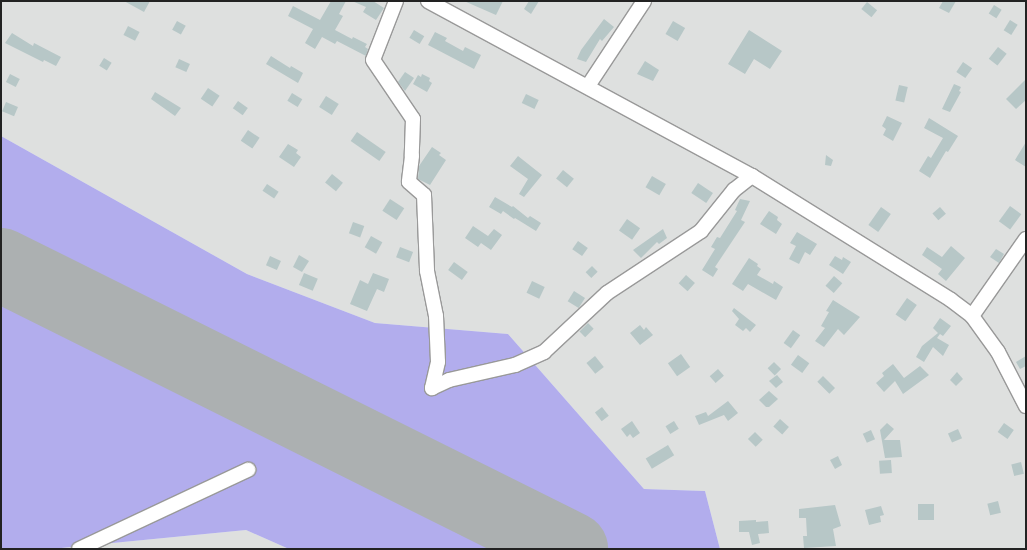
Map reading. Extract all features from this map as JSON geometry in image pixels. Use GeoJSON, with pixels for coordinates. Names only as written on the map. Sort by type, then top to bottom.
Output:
{"type":"FeatureCollection","features":[{"type":"Feature","properties":{"kind":"street"},"geometry":{"type":"LineString","coordinates":[[396,1],[373,60],[413,119],[412,156],[409,182],[424,195],[426,271],[436,316],[438,362],[432,388],[449,380],[516,365],[544,352],[607,293],[701,231],[734,190],[752,176]]}},
{"type":"Feature","properties":{"kind":"street"},"geometry":{"type":"LineString","coordinates":[[428,1],[588,86],[752,176],[951,300],[972,316],[998,352],[1026,406]]}},
{"type":"Feature","properties":{"kind":"street"},"geometry":{"type":"LineString","coordinates":[[588,86],[644,1]]}},
{"type":"Feature","properties":{"kind":"street"},"geometry":{"type":"LineString","coordinates":[[972,316],[1026,239]]}},
{"type":"Feature","properties":{"kind":"street"},"geometry":{"type":"LineString","coordinates":[[79,549],[248,470]]}},
{"type":"Feature","properties":{"kind":"shaded area"},"geometry":{"type":"Polygon","coordinates":[[[1,1],[1026,1],[1026,549],[720,549],[705,491],[644,489],[508,334],[375,323],[247,274],[1,136],[1,1]]]}},
{"type":"Feature","properties":{"kind":"shaded area"},"geometry":{"type":"Polygon","coordinates":[[[1,136],[247,274],[375,323],[508,334],[644,489],[705,491],[720,549],[289,549],[246,530],[51,549],[1,549],[1,136]]]}},
{"type":"Feature","properties":{"kind":"shaded area"},"geometry":{"type":"Polygon","coordinates":[[[246,530],[289,549],[51,549],[246,530]]]}},
{"type":"Feature","properties":{"kind":"building"},"geometry":{"type":"Polygon","coordinates":[[[124,1],[150,1],[144,12],[124,1]]]}},
{"type":"Feature","properties":{"kind":"building"},"geometry":{"type":"Polygon","coordinates":[[[331,1],[346,1],[339,14],[343,16],[335,30],[352,39],[353,37],[367,44],[365,47],[368,49],[366,56],[337,41],[335,44],[322,37],[315,49],[305,43],[313,29],[288,16],[293,6],[320,20],[331,1]]]}},
{"type":"Feature","properties":{"kind":"building"},"geometry":{"type":"Polygon","coordinates":[[[352,1],[373,1],[384,8],[376,20],[363,12],[366,7],[352,1]]]}},
{"type":"Feature","properties":{"kind":"building"},"geometry":{"type":"Polygon","coordinates":[[[464,1],[503,1],[496,15],[464,1]]]}},
{"type":"Feature","properties":{"kind":"building"},"geometry":{"type":"Polygon","coordinates":[[[529,1],[539,1],[531,14],[524,9],[529,1]]]}},
{"type":"Feature","properties":{"kind":"building"},"geometry":{"type":"Polygon","coordinates":[[[943,1],[956,1],[949,13],[939,8],[943,1]]]}},
{"type":"Feature","properties":{"kind":"building"},"geometry":{"type":"Polygon","coordinates":[[[867,2],[877,10],[871,17],[861,9],[867,2]]]}},
{"type":"Feature","properties":{"kind":"building"},"geometry":{"type":"Polygon","coordinates":[[[994,5],[1002,10],[996,18],[989,13],[994,5]]]}},
{"type":"Feature","properties":{"kind":"building"},"geometry":{"type":"Polygon","coordinates":[[[604,19],[614,27],[602,41],[600,39],[586,62],[577,59],[581,50],[604,19]]]}},
{"type":"Feature","properties":{"kind":"building"},"geometry":{"type":"Polygon","coordinates":[[[1010,20],[1018,25],[1011,35],[1004,30],[1010,20]]]}},
{"type":"Feature","properties":{"kind":"building"},"geometry":{"type":"Polygon","coordinates":[[[177,21],[186,26],[181,35],[172,30],[177,21]]]}},
{"type":"Feature","properties":{"kind":"building"},"geometry":{"type":"Polygon","coordinates":[[[673,21],[685,28],[678,41],[666,34],[673,21]]]}},
{"type":"Feature","properties":{"kind":"building"},"geometry":{"type":"Polygon","coordinates":[[[128,26],[140,32],[135,41],[123,35],[128,26]]]}},
{"type":"Feature","properties":{"kind":"building"},"geometry":{"type":"Polygon","coordinates":[[[414,30],[424,36],[420,44],[409,38],[414,30]]]}},
{"type":"Feature","properties":{"kind":"building"},"geometry":{"type":"Polygon","coordinates":[[[749,30],[782,51],[770,69],[754,59],[745,74],[728,64],[749,30]]]}},
{"type":"Feature","properties":{"kind":"building"},"geometry":{"type":"Polygon","coordinates":[[[435,32],[447,38],[445,41],[463,51],[465,47],[481,55],[474,69],[428,45],[435,32]]]}},
{"type":"Feature","properties":{"kind":"building"},"geometry":{"type":"Polygon","coordinates":[[[12,33],[33,46],[34,43],[61,57],[56,66],[44,60],[43,62],[5,43],[12,33]]]}},
{"type":"Feature","properties":{"kind":"building"},"geometry":{"type":"Polygon","coordinates":[[[998,47],[1007,54],[997,66],[989,59],[998,47]]]}},
{"type":"Feature","properties":{"kind":"building"},"geometry":{"type":"Polygon","coordinates":[[[271,56],[290,68],[291,66],[303,73],[298,83],[266,64],[271,56]]]}},
{"type":"Feature","properties":{"kind":"building"},"geometry":{"type":"Polygon","coordinates":[[[104,58],[112,63],[107,70],[99,66],[104,58]]]}},
{"type":"Feature","properties":{"kind":"building"},"geometry":{"type":"Polygon","coordinates":[[[179,59],[190,64],[186,72],[175,67],[179,59]]]}},
{"type":"Feature","properties":{"kind":"building"},"geometry":{"type":"Polygon","coordinates":[[[645,61],[659,70],[653,81],[637,74],[645,61]]]}},
{"type":"Feature","properties":{"kind":"building"},"geometry":{"type":"Polygon","coordinates":[[[963,62],[972,68],[965,78],[956,72],[963,62]]]}},
{"type":"Feature","properties":{"kind":"building"},"geometry":{"type":"Polygon","coordinates":[[[405,72],[414,78],[405,91],[398,82],[405,72]]]}},
{"type":"Feature","properties":{"kind":"building"},"geometry":{"type":"Polygon","coordinates":[[[10,74],[20,79],[16,87],[6,82],[10,74]]]}},
{"type":"Feature","properties":{"kind":"building"},"geometry":{"type":"Polygon","coordinates":[[[422,74],[430,78],[429,81],[432,83],[427,92],[413,84],[418,75],[421,77],[422,74]]]}},
{"type":"Feature","properties":{"kind":"building"},"geometry":{"type":"Polygon","coordinates":[[[1026,79],[1026,100],[1016,109],[1006,99],[1026,79]]]}},
{"type":"Feature","properties":{"kind":"building"},"geometry":{"type":"Polygon","coordinates":[[[954,84],[961,87],[959,91],[961,92],[950,112],[942,109],[954,84]]]}},
{"type":"Feature","properties":{"kind":"building"},"geometry":{"type":"Polygon","coordinates":[[[899,85],[908,87],[904,103],[895,101],[899,85]]]}},
{"type":"Feature","properties":{"kind":"building"},"geometry":{"type":"Polygon","coordinates":[[[208,88],[220,96],[212,107],[201,99],[208,88]]]}},
{"type":"Feature","properties":{"kind":"building"},"geometry":{"type":"Polygon","coordinates":[[[155,92],[181,108],[175,116],[151,99],[155,92]]]}},
{"type":"Feature","properties":{"kind":"building"},"geometry":{"type":"Polygon","coordinates":[[[292,93],[302,99],[298,107],[287,101],[292,93]]]}},
{"type":"Feature","properties":{"kind":"building"},"geometry":{"type":"Polygon","coordinates":[[[526,94],[539,100],[534,109],[522,103],[526,94]]]}},
{"type":"Feature","properties":{"kind":"building"},"geometry":{"type":"Polygon","coordinates":[[[326,96],[339,104],[332,115],[319,107],[326,96]]]}},
{"type":"Feature","properties":{"kind":"building"},"geometry":{"type":"Polygon","coordinates":[[[238,101],[248,108],[243,115],[233,108],[238,101]]]}},
{"type":"Feature","properties":{"kind":"building"},"geometry":{"type":"Polygon","coordinates":[[[6,102],[18,107],[14,116],[2,111],[6,102]]]}},
{"type":"Feature","properties":{"kind":"building"},"geometry":{"type":"Polygon","coordinates":[[[887,116],[902,123],[893,141],[883,135],[886,129],[882,126],[887,116]]]}},
{"type":"Feature","properties":{"kind":"building"},"geometry":{"type":"Polygon","coordinates":[[[929,118],[958,136],[948,152],[946,151],[930,178],[919,171],[928,156],[931,158],[943,138],[924,128],[929,118]]]}},
{"type":"Feature","properties":{"kind":"building"},"geometry":{"type":"Polygon","coordinates":[[[248,130],[260,138],[252,149],[241,141],[248,130]]]}},
{"type":"Feature","properties":{"kind":"building"},"geometry":{"type":"Polygon","coordinates":[[[357,132],[386,152],[379,161],[351,141],[357,132]]]}},
{"type":"Feature","properties":{"kind":"building"},"geometry":{"type":"Polygon","coordinates":[[[1026,142],[1026,167],[1015,160],[1026,142]]]}},
{"type":"Feature","properties":{"kind":"building"},"geometry":{"type":"Polygon","coordinates":[[[288,144],[298,150],[296,153],[301,157],[294,167],[279,157],[288,144]]]}},
{"type":"Feature","properties":{"kind":"building"},"geometry":{"type":"Polygon","coordinates":[[[432,147],[441,153],[439,155],[446,160],[430,185],[418,179],[419,166],[432,147]]]}},
{"type":"Feature","properties":{"kind":"building"},"geometry":{"type":"Polygon","coordinates":[[[826,155],[833,160],[831,166],[825,165],[826,155]]]}},
{"type":"Feature","properties":{"kind":"building"},"geometry":{"type":"Polygon","coordinates":[[[518,156],[542,175],[524,197],[519,194],[528,179],[510,166],[518,156]]]}},
{"type":"Feature","properties":{"kind":"building"},"geometry":{"type":"Polygon","coordinates":[[[563,170],[574,179],[567,187],[556,179],[563,170]]]}},
{"type":"Feature","properties":{"kind":"building"},"geometry":{"type":"Polygon","coordinates":[[[332,174],[343,183],[336,191],[325,183],[332,174]]]}},
{"type":"Feature","properties":{"kind":"building"},"geometry":{"type":"Polygon","coordinates":[[[652,176],[666,184],[659,195],[646,187],[652,176]]]}},
{"type":"Feature","properties":{"kind":"building"},"geometry":{"type":"Polygon","coordinates":[[[698,183],[713,193],[706,203],[691,193],[698,183]]]}},
{"type":"Feature","properties":{"kind":"building"},"geometry":{"type":"Polygon","coordinates":[[[267,184],[279,192],[274,198],[263,191],[267,184]]]}},
{"type":"Feature","properties":{"kind":"building"},"geometry":{"type":"Polygon","coordinates":[[[495,197],[512,207],[513,206],[528,218],[530,216],[541,223],[536,231],[503,211],[501,214],[489,207],[495,197]]]}},
{"type":"Feature","properties":{"kind":"building"},"geometry":{"type":"Polygon","coordinates":[[[390,199],[404,208],[397,220],[382,211],[390,199]]]}},
{"type":"Feature","properties":{"kind":"building"},"geometry":{"type":"Polygon","coordinates":[[[740,199],[750,201],[741,220],[745,222],[715,267],[718,269],[713,277],[702,270],[715,249],[711,247],[717,237],[720,238],[737,211],[735,210],[740,199]]]}},
{"type":"Feature","properties":{"kind":"building"},"geometry":{"type":"Polygon","coordinates":[[[1010,206],[1021,214],[1010,230],[999,221],[1010,206]]]}},
{"type":"Feature","properties":{"kind":"building"},"geometry":{"type":"Polygon","coordinates":[[[881,207],[891,214],[878,232],[868,225],[881,207]]]}},
{"type":"Feature","properties":{"kind":"building"},"geometry":{"type":"Polygon","coordinates":[[[940,207],[946,214],[938,220],[932,214],[940,207]]]}},
{"type":"Feature","properties":{"kind":"building"},"geometry":{"type":"Polygon","coordinates":[[[769,211],[778,217],[777,220],[782,224],[776,234],[760,224],[769,211]]]}},
{"type":"Feature","properties":{"kind":"building"},"geometry":{"type":"Polygon","coordinates":[[[627,219],[640,228],[632,240],[619,230],[627,219]]]}},
{"type":"Feature","properties":{"kind":"building"},"geometry":{"type":"Polygon","coordinates":[[[353,222],[364,226],[360,237],[349,233],[353,222]]]}},
{"type":"Feature","properties":{"kind":"building"},"geometry":{"type":"Polygon","coordinates":[[[473,226],[488,236],[494,229],[502,235],[491,250],[481,243],[478,247],[465,238],[473,226]]]}},
{"type":"Feature","properties":{"kind":"building"},"geometry":{"type":"Polygon","coordinates":[[[663,229],[667,238],[659,244],[657,242],[641,258],[633,250],[663,229]]]}},
{"type":"Feature","properties":{"kind":"building"},"geometry":{"type":"Polygon","coordinates":[[[797,232],[817,244],[810,255],[805,252],[799,264],[789,259],[796,246],[790,243],[797,232]]]}},
{"type":"Feature","properties":{"kind":"building"},"geometry":{"type":"Polygon","coordinates":[[[371,236],[382,242],[376,254],[365,247],[371,236]]]}},
{"type":"Feature","properties":{"kind":"building"},"geometry":{"type":"Polygon","coordinates":[[[578,241],[588,248],[582,256],[572,249],[578,241]]]}},
{"type":"Feature","properties":{"kind":"building"},"geometry":{"type":"Polygon","coordinates":[[[951,246],[965,258],[946,281],[938,274],[942,269],[922,255],[927,247],[942,257],[951,246]]]}},
{"type":"Feature","properties":{"kind":"building"},"geometry":{"type":"Polygon","coordinates":[[[400,247],[413,252],[409,262],[396,257],[400,247]]]}},
{"type":"Feature","properties":{"kind":"building"},"geometry":{"type":"Polygon","coordinates":[[[996,249],[1004,254],[999,263],[990,257],[996,249]]]}},
{"type":"Feature","properties":{"kind":"building"},"geometry":{"type":"Polygon","coordinates":[[[299,255],[309,261],[302,272],[293,267],[299,255]]]}},
{"type":"Feature","properties":{"kind":"building"},"geometry":{"type":"Polygon","coordinates":[[[270,256],[281,261],[277,270],[266,265],[270,256]]]}},
{"type":"Feature","properties":{"kind":"building"},"geometry":{"type":"Polygon","coordinates":[[[835,256],[842,260],[843,257],[851,262],[843,274],[829,265],[835,256]]]}},
{"type":"Feature","properties":{"kind":"building"},"geometry":{"type":"Polygon","coordinates":[[[749,258],[758,264],[757,266],[761,269],[757,275],[773,284],[774,281],[783,287],[776,300],[748,284],[743,291],[732,284],[749,258]]]}},
{"type":"Feature","properties":{"kind":"building"},"geometry":{"type":"Polygon","coordinates":[[[454,262],[468,272],[462,280],[448,270],[454,262]]]}},
{"type":"Feature","properties":{"kind":"building"},"geometry":{"type":"Polygon","coordinates":[[[592,266],[598,272],[591,278],[586,272],[592,266]]]}},
{"type":"Feature","properties":{"kind":"building"},"geometry":{"type":"Polygon","coordinates":[[[304,273],[318,279],[313,291],[299,285],[304,273]]]}},
{"type":"Feature","properties":{"kind":"building"},"geometry":{"type":"Polygon","coordinates":[[[373,273],[389,279],[384,292],[377,289],[367,311],[350,304],[360,280],[368,284],[373,273]]]}},
{"type":"Feature","properties":{"kind":"building"},"geometry":{"type":"Polygon","coordinates":[[[686,275],[695,283],[688,291],[679,283],[686,275]]]}},
{"type":"Feature","properties":{"kind":"building"},"geometry":{"type":"Polygon","coordinates":[[[834,276],[842,283],[834,293],[825,286],[834,276]]]}},
{"type":"Feature","properties":{"kind":"building"},"geometry":{"type":"Polygon","coordinates":[[[532,281],[545,287],[539,299],[527,293],[532,281]]]}},
{"type":"Feature","properties":{"kind":"building"},"geometry":{"type":"Polygon","coordinates":[[[574,291],[585,298],[579,308],[568,301],[574,291]]]}},
{"type":"Feature","properties":{"kind":"building"},"geometry":{"type":"Polygon","coordinates":[[[907,298],[917,305],[905,321],[896,314],[907,298]]]}},
{"type":"Feature","properties":{"kind":"building"},"geometry":{"type":"Polygon","coordinates":[[[833,300],[860,317],[844,335],[838,329],[824,347],[815,341],[825,328],[821,326],[829,312],[826,311],[833,300]]]}},
{"type":"Feature","properties":{"kind":"building"},"geometry":{"type":"Polygon","coordinates":[[[734,308],[756,325],[750,332],[746,328],[743,331],[735,325],[739,319],[732,311],[734,308]]]}},
{"type":"Feature","properties":{"kind":"building"},"geometry":{"type":"Polygon","coordinates":[[[940,318],[951,326],[943,336],[940,334],[937,338],[949,345],[943,356],[933,347],[924,362],[916,357],[922,346],[938,333],[933,328],[940,318]]]}},
{"type":"Feature","properties":{"kind":"building"},"geometry":{"type":"Polygon","coordinates":[[[588,323],[594,329],[585,337],[580,331],[588,323]]]}},
{"type":"Feature","properties":{"kind":"building"},"geometry":{"type":"Polygon","coordinates":[[[640,325],[644,330],[646,327],[653,335],[640,345],[630,333],[640,325]]]}},
{"type":"Feature","properties":{"kind":"building"},"geometry":{"type":"Polygon","coordinates":[[[793,330],[800,335],[791,348],[784,343],[793,330]]]}},
{"type":"Feature","properties":{"kind":"building"},"geometry":{"type":"Polygon","coordinates":[[[681,354],[690,367],[677,376],[668,363],[681,354]]]}},
{"type":"Feature","properties":{"kind":"building"},"geometry":{"type":"Polygon","coordinates":[[[798,355],[809,363],[802,373],[791,365],[798,355]]]}},
{"type":"Feature","properties":{"kind":"building"},"geometry":{"type":"Polygon","coordinates":[[[595,356],[604,367],[595,374],[586,363],[595,356]]]}},
{"type":"Feature","properties":{"kind":"building"},"geometry":{"type":"Polygon","coordinates":[[[1026,356],[1026,366],[1020,369],[1016,362],[1026,356]]]}},
{"type":"Feature","properties":{"kind":"building"},"geometry":{"type":"Polygon","coordinates":[[[774,362],[781,369],[775,375],[768,368],[774,362]]]}},
{"type":"Feature","properties":{"kind":"building"},"geometry":{"type":"Polygon","coordinates":[[[893,364],[904,378],[920,366],[929,375],[903,394],[895,381],[884,392],[876,383],[884,376],[882,373],[893,364]]]}},
{"type":"Feature","properties":{"kind":"building"},"geometry":{"type":"Polygon","coordinates":[[[718,369],[724,376],[716,383],[710,376],[718,369]]]}},
{"type":"Feature","properties":{"kind":"building"},"geometry":{"type":"Polygon","coordinates":[[[957,372],[963,379],[956,386],[950,380],[957,372]]]}},
{"type":"Feature","properties":{"kind":"building"},"geometry":{"type":"Polygon","coordinates":[[[777,375],[783,382],[776,388],[769,381],[777,375]]]}},
{"type":"Feature","properties":{"kind":"building"},"geometry":{"type":"Polygon","coordinates":[[[823,376],[835,388],[829,394],[817,382],[823,376]]]}},
{"type":"Feature","properties":{"kind":"building"},"geometry":{"type":"Polygon","coordinates":[[[769,391],[778,399],[769,407],[766,407],[759,400],[769,391]]]}},
{"type":"Feature","properties":{"kind":"building"},"geometry":{"type":"Polygon","coordinates":[[[728,401],[738,413],[728,421],[724,415],[699,425],[695,416],[706,412],[708,416],[728,401]]]}},
{"type":"Feature","properties":{"kind":"building"},"geometry":{"type":"Polygon","coordinates":[[[602,407],[609,416],[602,421],[595,413],[602,407]]]}},
{"type":"Feature","properties":{"kind":"building"},"geometry":{"type":"Polygon","coordinates":[[[780,419],[789,427],[782,434],[773,426],[780,419]]]}},
{"type":"Feature","properties":{"kind":"building"},"geometry":{"type":"Polygon","coordinates":[[[632,421],[640,433],[633,438],[630,434],[627,437],[621,429],[632,421]]]}},
{"type":"Feature","properties":{"kind":"building"},"geometry":{"type":"Polygon","coordinates":[[[674,421],[679,429],[670,434],[666,426],[674,421]]]}},
{"type":"Feature","properties":{"kind":"building"},"geometry":{"type":"Polygon","coordinates":[[[887,423],[894,429],[884,440],[900,440],[902,457],[885,458],[880,430],[887,423]]]}},
{"type":"Feature","properties":{"kind":"building"},"geometry":{"type":"Polygon","coordinates":[[[1004,423],[1014,430],[1008,439],[998,432],[1004,423]]]}},
{"type":"Feature","properties":{"kind":"building"},"geometry":{"type":"Polygon","coordinates":[[[958,429],[962,438],[952,443],[948,433],[958,429]]]}},
{"type":"Feature","properties":{"kind":"building"},"geometry":{"type":"Polygon","coordinates":[[[871,430],[875,439],[867,443],[863,434],[871,430]]]}},
{"type":"Feature","properties":{"kind":"building"},"geometry":{"type":"Polygon","coordinates":[[[755,432],[763,440],[756,447],[748,439],[755,432]]]}},
{"type":"Feature","properties":{"kind":"building"},"geometry":{"type":"Polygon","coordinates":[[[668,445],[674,455],[652,469],[646,458],[668,445]]]}},
{"type":"Feature","properties":{"kind":"building"},"geometry":{"type":"Polygon","coordinates":[[[838,456],[842,465],[835,469],[830,460],[838,456]]]}},
{"type":"Feature","properties":{"kind":"building"},"geometry":{"type":"Polygon","coordinates":[[[891,460],[892,473],[880,474],[879,461],[891,460]]]}},
{"type":"Feature","properties":{"kind":"building"},"geometry":{"type":"Polygon","coordinates":[[[1021,462],[1024,474],[1014,476],[1011,464],[1021,462]]]}},
{"type":"Feature","properties":{"kind":"building"},"geometry":{"type":"Polygon","coordinates":[[[998,501],[1001,513],[990,515],[987,504],[998,501]]]}},
{"type":"Feature","properties":{"kind":"building"},"geometry":{"type":"Polygon","coordinates":[[[918,504],[934,504],[934,520],[918,520],[918,504]]]}},
{"type":"Feature","properties":{"kind":"building"},"geometry":{"type":"Polygon","coordinates":[[[835,505],[841,526],[833,529],[836,546],[804,548],[803,536],[807,536],[806,518],[799,518],[799,509],[835,505]]]}},
{"type":"Feature","properties":{"kind":"building"},"geometry":{"type":"Polygon","coordinates":[[[881,506],[884,515],[880,516],[881,522],[869,525],[865,510],[881,506]]]}},
{"type":"Feature","properties":{"kind":"building"},"geometry":{"type":"Polygon","coordinates":[[[756,520],[756,522],[768,521],[769,533],[758,534],[760,543],[752,545],[749,532],[739,532],[739,521],[756,520]]]}},
{"type":"Feature","properties":{"kind":"runway"},"geometry":{"type":"LineString","coordinates":[[1,265],[571,549]]}}]}
